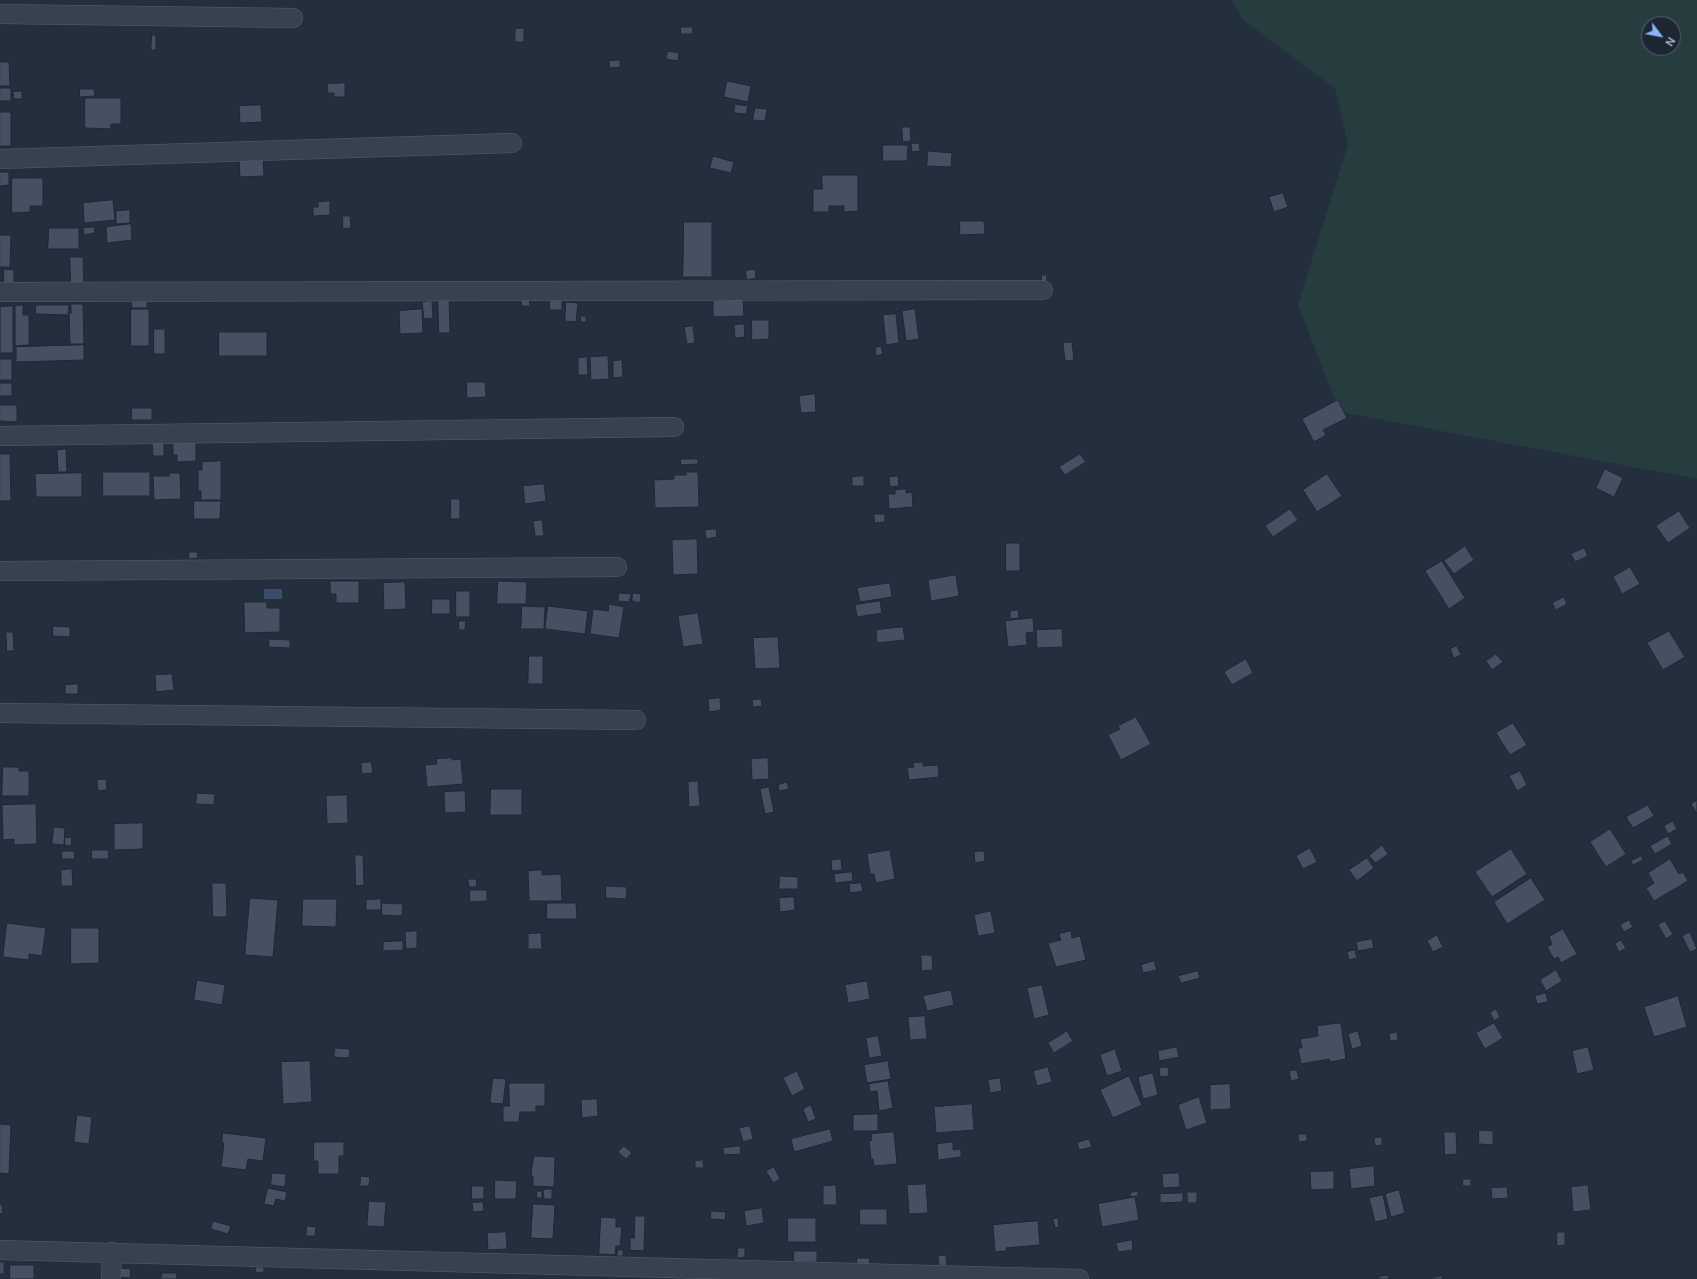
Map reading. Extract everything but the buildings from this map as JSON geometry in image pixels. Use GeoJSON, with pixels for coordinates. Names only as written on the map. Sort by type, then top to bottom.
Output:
{"type":"FeatureCollection","features":[{"type":"Feature","properties":{"kind":"street"},"geometry":{"type":"LineString","coordinates":[[0,14],[293,18]]}},
{"type":"Feature","properties":{"kind":"street"},"geometry":{"type":"LineString","coordinates":[[0,159],[512,143]]}},
{"type":"Feature","properties":{"kind":"street"},"geometry":{"type":"LineString","coordinates":[[0,292],[1043,290]]}},
{"type":"Feature","properties":{"kind":"street"},"geometry":{"type":"LineString","coordinates":[[0,436],[674,427]]}},
{"type":"Feature","properties":{"kind":"street"},"geometry":{"type":"LineString","coordinates":[[0,571],[617,566]]}},
{"type":"Feature","properties":{"kind":"street"},"geometry":{"type":"LineString","coordinates":[[0,712],[636,720]]}},
{"type":"Feature","properties":{"kind":"street"},"geometry":{"type":"LineString","coordinates":[[0,1250],[1079,1279]]}},
{"type":"Feature","properties":{"kind":"street"},"geometry":{"type":"LineString","coordinates":[[111,1279],[112,1252]]}},
{"type":"Feature","properties":{"kind":"green space"},"geometry":{"type":"Polygon","coordinates":[[[1232,0],[1697,0],[1697,479],[1340,412],[1298,305],[1348,144],[1335,88],[1243,20],[1232,0]]]}},
{"type":"Feature","properties":{"kind":"water"},"geometry":{"type":"Polygon","coordinates":[[[264,589],[282,589],[282,599],[264,599],[264,589]]]}}]}
